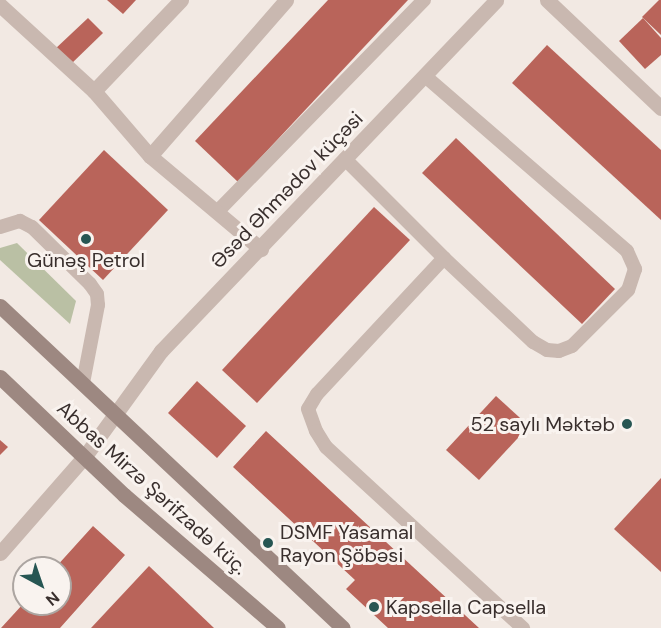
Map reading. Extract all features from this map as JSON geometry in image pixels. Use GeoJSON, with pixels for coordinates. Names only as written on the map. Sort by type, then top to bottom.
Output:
{"type":"FeatureCollection","features":[{"type":"Feature","properties":{"kind":"main road","name":"Abbas Mirzə Şərifzadə küç."},"geometry":{"type":"LineString","coordinates":[[0,306],[343,628]]}},
{"type":"Feature","properties":{"kind":"main road","name":"Abbas Mirzə Şərifzadə küç."},"geometry":{"type":"LineString","coordinates":[[0,377],[124,495],[278,628]]}},
{"type":"Feature","properties":{"kind":"street"},"geometry":{"type":"LineString","coordinates":[[94,91],[181,0]]}},
{"type":"Feature","properties":{"kind":"street"},"geometry":{"type":"LineString","coordinates":[[150,156],[286,0]]}},
{"type":"Feature","properties":{"kind":"street","name":"Əsəd Əhmədov küçəsi"},"geometry":{"type":"LineString","coordinates":[[0,553],[84,456],[161,351],[261,249],[496,0]]}},
{"type":"Feature","properties":{"kind":"street"},"geometry":{"type":"LineString","coordinates":[[547,0],[661,108]]}},
{"type":"Feature","properties":{"kind":"street"},"geometry":{"type":"LineString","coordinates":[[0,5],[94,91],[150,156],[261,249]]}},
{"type":"Feature","properties":{"kind":"lane"},"geometry":{"type":"LineString","coordinates":[[218,211],[424,0]]}},
{"type":"Feature","properties":{"kind":"lane"},"geometry":{"type":"LineString","coordinates":[[345,159],[444,258],[533,342],[547,350],[559,351],[572,346],[628,290],[635,269],[627,251],[425,76]]}},
{"type":"Feature","properties":{"kind":"lane"},"geometry":{"type":"LineString","coordinates":[[0,227],[20,221],[32,227],[90,284],[97,294],[98,305],[83,383]]}},
{"type":"Feature","properties":{"kind":"lane"},"geometry":{"type":"LineString","coordinates":[[444,258],[317,394],[308,409],[316,431],[326,447],[523,628]]}},
{"type":"Feature","properties":{"kind":"green space"},"geometry":{"type":"Polygon","coordinates":[[[17,243],[76,301],[70,324],[0,260],[0,248],[17,243]]]}},
{"type":"Feature","properties":{"kind":"building"},"geometry":{"type":"Polygon","coordinates":[[[107,0],[136,0],[123,14],[107,0]]]}},
{"type":"Feature","properties":{"kind":"building"},"geometry":{"type":"Polygon","coordinates":[[[328,0],[408,0],[238,182],[195,141],[328,0]]]}},
{"type":"Feature","properties":{"kind":"building"},"geometry":{"type":"Polygon","coordinates":[[[661,0],[661,35],[642,17],[661,0]]]}},
{"type":"Feature","properties":{"kind":"building"},"geometry":{"type":"Polygon","coordinates":[[[88,18],[103,33],[69,66],[54,50],[88,18]]]}},
{"type":"Feature","properties":{"kind":"building"},"geometry":{"type":"Polygon","coordinates":[[[643,18],[661,38],[661,55],[645,69],[619,41],[643,18]]]}},
{"type":"Feature","properties":{"kind":"building"},"geometry":{"type":"Polygon","coordinates":[[[547,45],[661,150],[661,220],[512,83],[547,45]]]}},
{"type":"Feature","properties":{"kind":"building"},"geometry":{"type":"Polygon","coordinates":[[[456,138],[615,289],[582,324],[422,173],[456,138]]]}},
{"type":"Feature","properties":{"kind":"building"},"geometry":{"type":"Polygon","coordinates":[[[104,150],[168,210],[103,280],[39,220],[104,150]]]}},
{"type":"Feature","properties":{"kind":"building"},"geometry":{"type":"Polygon","coordinates":[[[374,207],[410,240],[257,403],[222,370],[374,207]]]}},
{"type":"Feature","properties":{"kind":"building"},"geometry":{"type":"Polygon","coordinates":[[[197,381],[246,426],[217,458],[168,413],[197,381]]]}},
{"type":"Feature","properties":{"kind":"building"},"geometry":{"type":"Polygon","coordinates":[[[496,396],[529,426],[479,480],[446,450],[496,396]]]}},
{"type":"Feature","properties":{"kind":"building"},"geometry":{"type":"Polygon","coordinates":[[[266,431],[479,628],[388,628],[346,589],[355,580],[233,467],[266,431]]]}},
{"type":"Feature","properties":{"kind":"building"},"geometry":{"type":"Polygon","coordinates":[[[0,440],[8,447],[0,455],[0,440]]]}},
{"type":"Feature","properties":{"kind":"building"},"geometry":{"type":"Polygon","coordinates":[[[661,478],[661,572],[614,529],[661,478]]]}},
{"type":"Feature","properties":{"kind":"building"},"geometry":{"type":"Polygon","coordinates":[[[93,526],[125,555],[72,615],[72,556],[66,556],[93,526]]]}},
{"type":"Feature","properties":{"kind":"building"},"geometry":{"type":"Polygon","coordinates":[[[149,566],[214,628],[91,628],[149,566]]]}},
{"type":"Feature","properties":{"kind":"building"},"geometry":{"type":"Polygon","coordinates":[[[12,616],[71,616],[60,628],[1,628],[12,616]]]}},
{"type":"Feature","properties":{"kind":"place","name":"Günəş Petrol"},"geometry":{"type":"Point","coordinates":[86,239]}},
{"type":"Feature","properties":{"kind":"place","name":"52 saylı Məktəb"},"geometry":{"type":"Point","coordinates":[627,424]}},
{"type":"Feature","properties":{"kind":"place","name":"DSMF Yasamal Rayon Şöbəsi"},"geometry":{"type":"Point","coordinates":[268,543]}},
{"type":"Feature","properties":{"kind":"place","name":"Kapsella Capsella"},"geometry":{"type":"Point","coordinates":[374,607]}}]}
